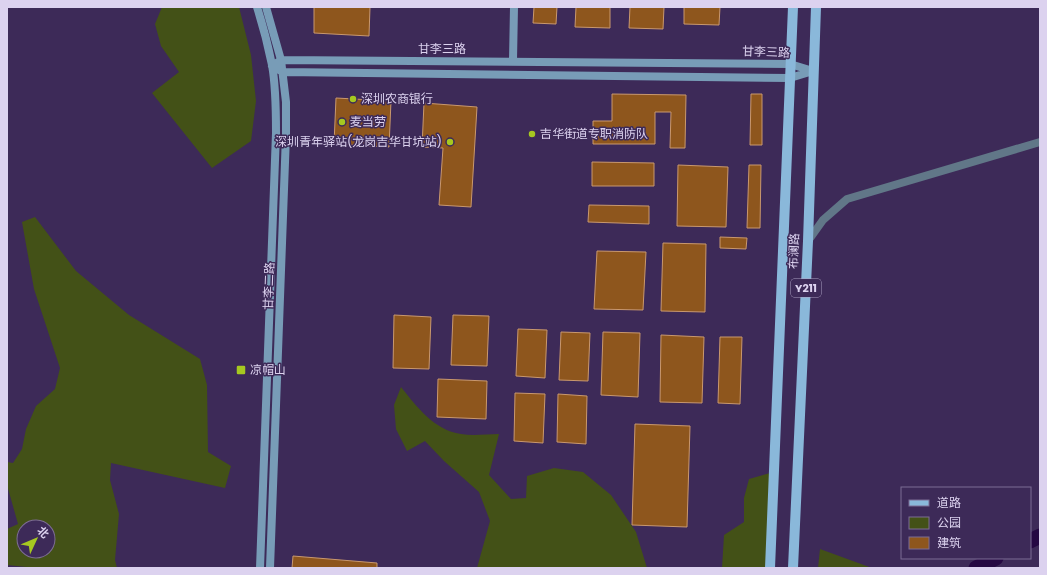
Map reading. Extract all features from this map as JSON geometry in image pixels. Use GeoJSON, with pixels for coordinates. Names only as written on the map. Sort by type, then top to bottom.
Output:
{"type":"FeatureCollection","features":[{"type":"Feature","properties":{"kind":"main road","name":"布澜路"},"geometry":{"type":"LineString","coordinates":[[770,568],[793,7]]}},
{"type":"Feature","properties":{"kind":"main road","name":"布澜路"},"geometry":{"type":"LineString","coordinates":[[793,568],[808,242],[816,7]]}},
{"type":"Feature","properties":{"kind":"street","name":"甘李二路"},"geometry":{"type":"LineString","coordinates":[[257,7],[267,39],[276,102],[260,568]]}},
{"type":"Feature","properties":{"kind":"street","name":"甘李二路"},"geometry":{"type":"LineString","coordinates":[[266,7],[281,60],[286,102],[270,568]]}},
{"type":"Feature","properties":{"kind":"street"},"geometry":{"type":"LineString","coordinates":[[513,60],[514,7]]}},
{"type":"Feature","properties":{"kind":"street"},"geometry":{"type":"LineString","coordinates":[[272,66],[281,60]]}},
{"type":"Feature","properties":{"kind":"street","name":"甘李三路"},"geometry":{"type":"LineString","coordinates":[[281,60],[790,64],[813,71]]}},
{"type":"Feature","properties":{"kind":"street","name":"甘李三路"},"geometry":{"type":"LineString","coordinates":[[272,66],[283,72],[790,78],[813,71]]}},
{"type":"Feature","properties":{"kind":"street"},"geometry":{"type":"LineString","coordinates":[[808,242],[823,220],[847,199],[1040,142]]}},
{"type":"Feature","properties":{"kind":"green space"},"geometry":{"type":"Polygon","coordinates":[[[162,7],[239,7],[251,55],[256,101],[251,141],[212,168],[152,93],[179,72],[161,46],[155,24],[162,7]]]}},
{"type":"Feature","properties":{"kind":"green space"},"geometry":{"type":"Polygon","coordinates":[[[35,217],[76,271],[129,315],[200,359],[207,385],[208,452],[231,466],[225,488],[111,463],[110,480],[119,514],[115,560],[117,568],[36,568],[7,565],[7,529],[16,525],[16,559],[56,559],[56,519],[17,519],[7,485],[7,462],[13,463],[22,449],[26,429],[36,406],[55,389],[60,368],[34,289],[22,222],[35,217]]]}},
{"type":"Feature","properties":{"kind":"green space"},"geometry":{"type":"Polygon","coordinates":[[[401,387],[420,410],[442,428],[451,432],[466,435],[499,434],[489,475],[511,499],[526,498],[527,476],[554,468],[583,472],[611,495],[636,532],[647,568],[477,568],[490,521],[479,492],[444,461],[425,441],[407,451],[396,429],[394,405],[401,387]]]}},
{"type":"Feature","properties":{"kind":"green space"},"geometry":{"type":"Polygon","coordinates":[[[770,473],[766,568],[722,568],[724,535],[744,522],[744,498],[749,479],[770,473]]]}},
{"type":"Feature","properties":{"kind":"green space"},"geometry":{"type":"Polygon","coordinates":[[[820,549],[872,568],[818,568],[820,549]]]}},
{"type":"Feature","properties":{"kind":"building"},"geometry":{"type":"Polygon","coordinates":[[[314,7],[370,7],[369,36],[314,33],[314,7]]]}},
{"type":"Feature","properties":{"kind":"building"},"geometry":{"type":"Polygon","coordinates":[[[534,7],[557,7],[556,24],[533,23],[534,7]]]}},
{"type":"Feature","properties":{"kind":"building"},"geometry":{"type":"Polygon","coordinates":[[[576,7],[610,7],[610,28],[575,27],[576,7]]]}},
{"type":"Feature","properties":{"kind":"building"},"geometry":{"type":"Polygon","coordinates":[[[630,7],[664,7],[663,29],[629,28],[630,7]]]}},
{"type":"Feature","properties":{"kind":"building"},"geometry":{"type":"Polygon","coordinates":[[[684,7],[720,7],[719,25],[684,24],[684,7]]]}},
{"type":"Feature","properties":{"kind":"building"},"geometry":{"type":"Polygon","coordinates":[[[612,94],[686,95],[685,148],[670,148],[671,112],[655,112],[655,144],[593,144],[593,121],[612,121],[612,94]]]}},
{"type":"Feature","properties":{"kind":"building"},"geometry":{"type":"Polygon","coordinates":[[[751,94],[762,94],[762,145],[750,145],[751,94]]]}},
{"type":"Feature","properties":{"kind":"building"},"geometry":{"type":"Polygon","coordinates":[[[336,98],[391,101],[389,147],[334,144],[336,98]]]}},
{"type":"Feature","properties":{"kind":"building"},"geometry":{"type":"Polygon","coordinates":[[[424,103],[477,107],[471,207],[439,205],[443,148],[422,147],[424,103]]]}},
{"type":"Feature","properties":{"kind":"building"},"geometry":{"type":"Polygon","coordinates":[[[592,162],[654,163],[654,186],[592,186],[592,162]]]}},
{"type":"Feature","properties":{"kind":"building"},"geometry":{"type":"Polygon","coordinates":[[[678,165],[728,167],[726,227],[677,226],[678,165]]]}},
{"type":"Feature","properties":{"kind":"building"},"geometry":{"type":"Polygon","coordinates":[[[749,165],[761,165],[760,228],[747,228],[749,165]]]}},
{"type":"Feature","properties":{"kind":"building"},"geometry":{"type":"Polygon","coordinates":[[[589,205],[649,206],[649,224],[588,222],[589,205]]]}},
{"type":"Feature","properties":{"kind":"building"},"geometry":{"type":"Polygon","coordinates":[[[720,237],[747,238],[746,249],[720,248],[720,237]]]}},
{"type":"Feature","properties":{"kind":"building"},"geometry":{"type":"Polygon","coordinates":[[[663,243],[706,244],[705,312],[661,311],[663,243]]]}},
{"type":"Feature","properties":{"kind":"building"},"geometry":{"type":"Polygon","coordinates":[[[597,251],[646,252],[643,310],[594,309],[597,251]]]}},
{"type":"Feature","properties":{"kind":"building"},"geometry":{"type":"Polygon","coordinates":[[[394,315],[431,317],[429,369],[393,368],[394,315]]]}},
{"type":"Feature","properties":{"kind":"building"},"geometry":{"type":"Polygon","coordinates":[[[453,315],[489,316],[487,366],[451,365],[453,315]]]}},
{"type":"Feature","properties":{"kind":"building"},"geometry":{"type":"Polygon","coordinates":[[[518,329],[547,330],[545,378],[516,376],[518,329]]]}},
{"type":"Feature","properties":{"kind":"building"},"geometry":{"type":"Polygon","coordinates":[[[561,332],[590,333],[588,381],[559,380],[561,332]]]}},
{"type":"Feature","properties":{"kind":"building"},"geometry":{"type":"Polygon","coordinates":[[[603,332],[640,333],[638,397],[601,395],[603,332]]]}},
{"type":"Feature","properties":{"kind":"building"},"geometry":{"type":"Polygon","coordinates":[[[661,335],[704,337],[702,403],[660,402],[661,335]]]}},
{"type":"Feature","properties":{"kind":"building"},"geometry":{"type":"Polygon","coordinates":[[[720,337],[742,337],[740,404],[718,403],[720,337]]]}},
{"type":"Feature","properties":{"kind":"building"},"geometry":{"type":"Polygon","coordinates":[[[438,379],[487,381],[486,419],[437,417],[438,379]]]}},
{"type":"Feature","properties":{"kind":"building"},"geometry":{"type":"Polygon","coordinates":[[[515,393],[545,394],[543,443],[514,441],[515,393]]]}},
{"type":"Feature","properties":{"kind":"building"},"geometry":{"type":"Polygon","coordinates":[[[558,394],[587,396],[586,444],[557,442],[558,394]]]}},
{"type":"Feature","properties":{"kind":"building"},"geometry":{"type":"Polygon","coordinates":[[[635,424],[690,426],[687,527],[632,525],[635,424]]]}},
{"type":"Feature","properties":{"kind":"building"},"geometry":{"type":"Polygon","coordinates":[[[293,556],[377,563],[377,568],[292,568],[293,556]]]}},
{"type":"Feature","properties":{"kind":"waterway"},"geometry":{"type":"LineString","coordinates":[[1031,540],[1040,536]]}},
{"type":"Feature","properties":{"kind":"waterway"},"geometry":{"type":"LineString","coordinates":[[976,568],[994,559]]}},
{"type":"Feature","properties":{"kind":"place","name":"深圳农商银行"},"geometry":{"type":"Point","coordinates":[353,99]}},
{"type":"Feature","properties":{"kind":"place","name":"麦当劳"},"geometry":{"type":"Point","coordinates":[342,122]}},
{"type":"Feature","properties":{"kind":"place","name":"吉华街道专职消防队"},"geometry":{"type":"Point","coordinates":[532,134]}},
{"type":"Feature","properties":{"kind":"place","name":"深圳青年驿站(龙岗吉华甘坑站)"},"geometry":{"type":"Point","coordinates":[450,142]}},
{"type":"Feature","properties":{"kind":"place","name":"凉帽山"},"geometry":{"type":"Point","coordinates":[241,370]}}]}
